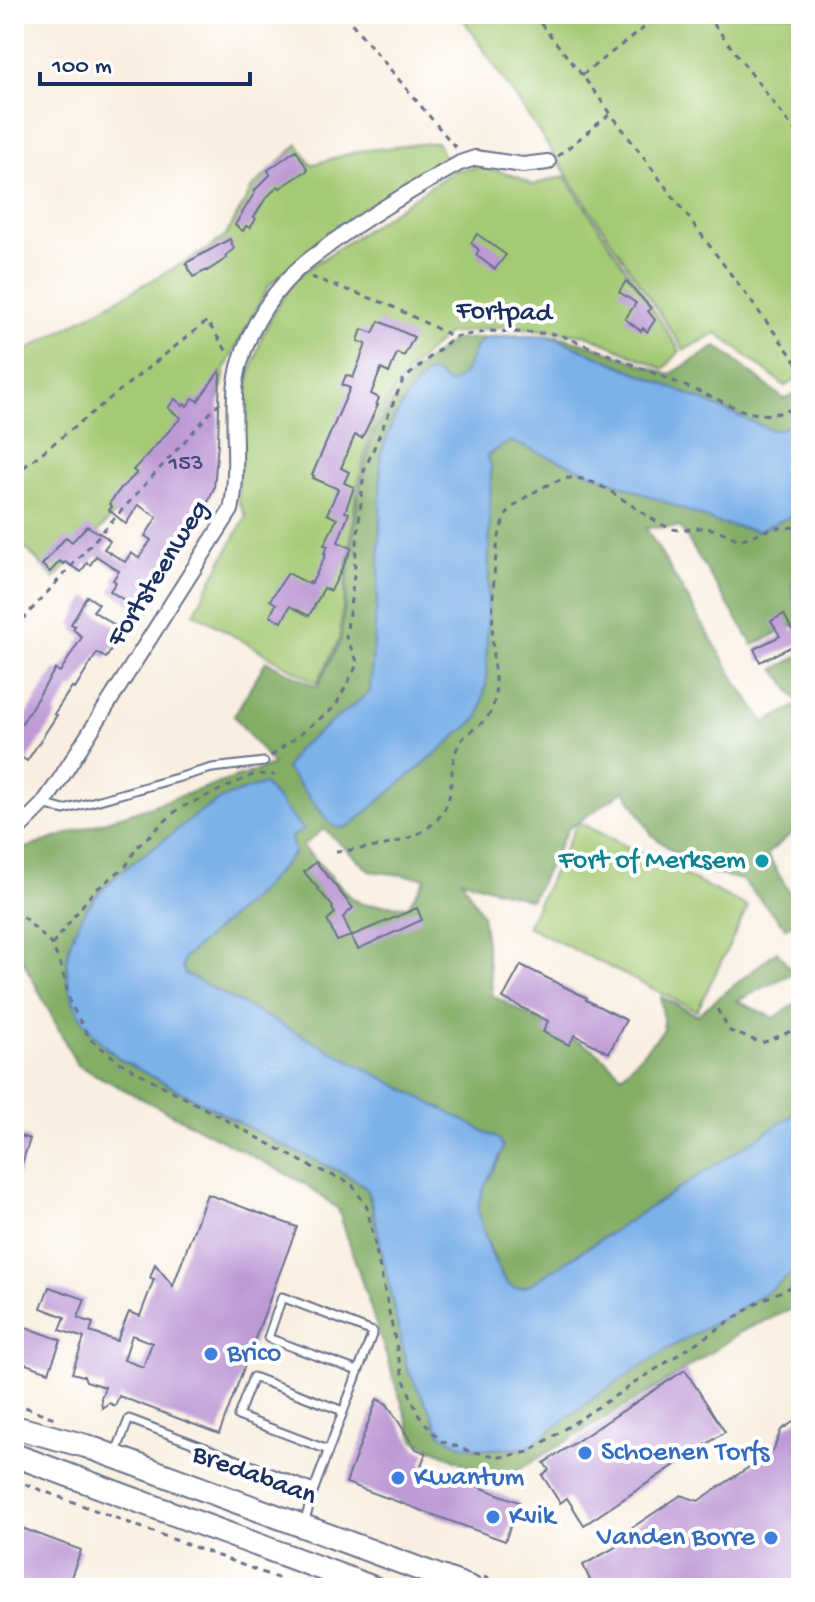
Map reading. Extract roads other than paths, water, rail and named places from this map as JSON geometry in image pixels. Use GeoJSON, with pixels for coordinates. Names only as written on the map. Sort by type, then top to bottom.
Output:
{"type":"FeatureCollection","features":[{"type":"Feature","properties":{"kind":"main road","name":"Bredabaan"},"geometry":{"type":"LineString","coordinates":[[14,1427],[86,1446],[471,1588]]}},
{"type":"Feature","properties":{"kind":"main road"},"geometry":{"type":"LineString","coordinates":[[14,1455],[374,1588]]}},
{"type":"Feature","properties":{"kind":"main road"},"geometry":{"type":"LineString","coordinates":[[151,1506],[144,1500],[142,1485],[152,1475],[168,1476]]}},
{"type":"Feature","properties":{"kind":"street","name":"Fortsteenweg"},"geometry":{"type":"LineString","coordinates":[[14,833],[43,804],[231,510],[239,370],[248,341],[278,291],[295,271],[368,217],[460,163],[475,158],[523,165],[548,162]]}},
{"type":"Feature","properties":{"kind":"lane"},"geometry":{"type":"LineString","coordinates":[[43,804],[64,810],[212,768],[264,762]]}},
{"type":"Feature","properties":{"kind":"lane"},"geometry":{"type":"LineString","coordinates":[[303,1526],[373,1332],[282,1297],[268,1338],[358,1371]]}},
{"type":"Feature","properties":{"kind":"lane"},"geometry":{"type":"LineString","coordinates":[[328,1450],[238,1416],[253,1377],[343,1411]]}},
{"type":"Feature","properties":{"kind":"lane"},"geometry":{"type":"LineString","coordinates":[[115,1457],[129,1419],[314,1489]]}},
{"type":"Feature","properties":{"kind":"water"},"geometry":{"type":"Polygon","coordinates":[[[518,336],[558,339],[771,430],[779,430],[801,419],[801,512],[757,531],[718,523],[510,441],[487,455],[491,466],[486,684],[479,717],[351,825],[336,827],[286,769],[296,750],[370,692],[379,573],[381,454],[394,419],[413,388],[426,374],[435,373],[448,384],[463,374],[475,349],[486,338],[518,336]]]}},
{"type":"Feature","properties":{"kind":"water"},"geometry":{"type":"Polygon","coordinates":[[[264,784],[303,830],[291,837],[294,853],[258,893],[184,958],[182,966],[185,974],[499,1139],[503,1147],[483,1189],[479,1211],[494,1260],[510,1286],[528,1286],[801,1110],[801,1268],[731,1314],[669,1348],[599,1394],[527,1448],[484,1449],[460,1445],[441,1434],[407,1369],[366,1187],[123,1061],[103,1045],[88,1027],[69,987],[67,965],[70,943],[79,921],[109,882],[204,809],[264,784]]]}},
{"type":"Feature","properties":{"kind":"place","name":"Fort of Merksem"},"geometry":{"type":"Point","coordinates":[762,861]}},
{"type":"Feature","properties":{"kind":"place","name":"Brico"},"geometry":{"type":"Point","coordinates":[211,1354]}},
{"type":"Feature","properties":{"kind":"place","name":"Schoenen Torfs"},"geometry":{"type":"Point","coordinates":[585,1453]}},
{"type":"Feature","properties":{"kind":"place","name":"Kwantum"},"geometry":{"type":"Point","coordinates":[398,1478]}},
{"type":"Feature","properties":{"kind":"place","name":"Kvik"},"geometry":{"type":"Point","coordinates":[493,1517]}},
{"type":"Feature","properties":{"kind":"place","name":"Vanden Borre"},"geometry":{"type":"Point","coordinates":[771,1538]}}]}
